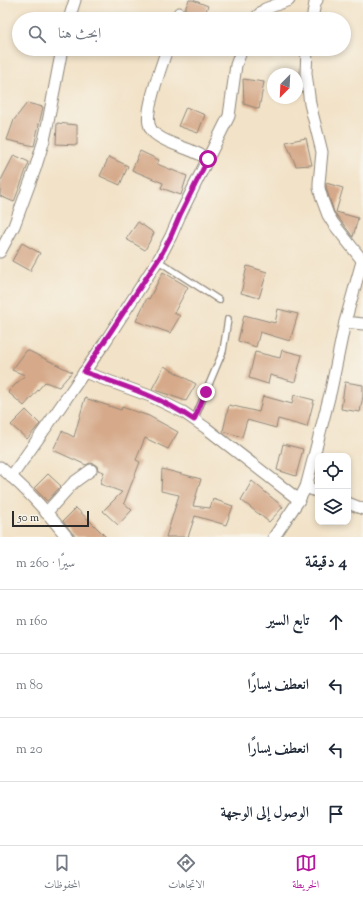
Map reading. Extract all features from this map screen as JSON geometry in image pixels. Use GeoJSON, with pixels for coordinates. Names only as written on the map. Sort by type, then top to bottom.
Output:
{"type":"FeatureCollection","features":[{"type":"Feature","properties":{"kind":"street"},"geometry":{"type":"LineString","coordinates":[[71,12],[75,0]]}},
{"type":"Feature","properties":{"kind":"street"},"geometry":{"type":"LineString","coordinates":[[262,12],[265,9],[289,0]]}},
{"type":"Feature","properties":{"kind":"street"},"geometry":{"type":"LineString","coordinates":[[313,12],[317,0]]}},
{"type":"Feature","properties":{"kind":"street"},"geometry":{"type":"LineString","coordinates":[[0,252],[14,226],[44,140],[61,56]]}},
{"type":"Feature","properties":{"kind":"street"},"geometry":{"type":"LineString","coordinates":[[165,56],[151,102],[148,123],[151,130],[164,140],[208,159]]}},
{"type":"Feature","properties":{"kind":"street"},"geometry":{"type":"LineString","coordinates":[[12,477],[84,372],[171,236],[229,116],[236,65],[239,56]]}},
{"type":"Feature","properties":{"kind":"street"},"geometry":{"type":"LineString","coordinates":[[274,537],[306,487],[331,390],[345,322],[363,259],[333,223],[328,215],[322,199],[319,183],[322,152],[310,104],[306,73],[307,56]]}},
{"type":"Feature","properties":{"kind":"street"},"geometry":{"type":"LineString","coordinates":[[345,322],[363,324]]}},
{"type":"Feature","properties":{"kind":"street"},"geometry":{"type":"LineString","coordinates":[[84,372],[150,396],[183,412],[218,437],[299,500]]}},
{"type":"Feature","properties":{"kind":"street"},"geometry":{"type":"LineString","coordinates":[[0,467],[12,477],[46,512],[67,537]]}},
{"type":"Feature","properties":{"kind":"street"},"geometry":{"type":"LineString","coordinates":[[46,512],[73,483],[91,470]]}},
{"type":"Feature","properties":{"kind":"street"},"geometry":{"type":"LineString","coordinates":[[306,487],[315,491]]}},
{"type":"Feature","properties":{"kind":"street"},"geometry":{"type":"LineString","coordinates":[[351,504],[363,509]]}},
{"type":"Feature","properties":{"kind":"lane"},"geometry":{"type":"LineString","coordinates":[[157,260],[219,300]]}},
{"type":"Feature","properties":{"kind":"lane"},"geometry":{"type":"LineString","coordinates":[[194,420],[223,351],[228,319]]}},
{"type":"Feature","properties":{"kind":"building"},"geometry":{"type":"Polygon","coordinates":[[[189,0],[193,0],[208,6],[206,12],[186,12],[185,9],[189,0]]]}},
{"type":"Feature","properties":{"kind":"building"},"geometry":{"type":"Polygon","coordinates":[[[243,79],[264,82],[259,109],[244,104],[243,79]]]}},
{"type":"Feature","properties":{"kind":"building"},"geometry":{"type":"Polygon","coordinates":[[[27,103],[43,107],[34,146],[7,140],[14,120],[27,103]]]}},
{"type":"Feature","properties":{"kind":"building"},"geometry":{"type":"Polygon","coordinates":[[[186,107],[205,115],[198,133],[178,126],[186,107]]]}},
{"type":"Feature","properties":{"kind":"building"},"geometry":{"type":"Polygon","coordinates":[[[57,123],[77,125],[77,145],[56,144],[57,123]]]}},
{"type":"Feature","properties":{"kind":"building"},"geometry":{"type":"Polygon","coordinates":[[[306,138],[312,165],[296,166],[286,142],[306,138]]]}},
{"type":"Feature","properties":{"kind":"building"},"geometry":{"type":"Polygon","coordinates":[[[140,151],[159,160],[157,164],[187,176],[181,195],[161,188],[163,183],[132,170],[140,151]]]}},
{"type":"Feature","properties":{"kind":"building"},"geometry":{"type":"Polygon","coordinates":[[[14,155],[29,162],[14,202],[0,196],[0,182],[14,155]]]}},
{"type":"Feature","properties":{"kind":"building"},"geometry":{"type":"Polygon","coordinates":[[[109,157],[128,166],[120,185],[100,176],[109,157]]]}},
{"type":"Feature","properties":{"kind":"building"},"geometry":{"type":"Polygon","coordinates":[[[326,183],[343,188],[336,212],[358,218],[353,237],[334,212],[326,183]]]}},
{"type":"Feature","properties":{"kind":"building"},"geometry":{"type":"Polygon","coordinates":[[[138,222],[154,233],[145,250],[126,239],[138,222]]]}},
{"type":"Feature","properties":{"kind":"building"},"geometry":{"type":"Polygon","coordinates":[[[22,243],[40,253],[30,271],[12,261],[22,243]]]}},
{"type":"Feature","properties":{"kind":"building"},"geometry":{"type":"Polygon","coordinates":[[[247,266],[267,272],[259,298],[241,293],[247,266]]]}},
{"type":"Feature","properties":{"kind":"building"},"geometry":{"type":"Polygon","coordinates":[[[163,272],[188,287],[174,313],[180,316],[170,333],[136,321],[147,298],[149,299],[163,272]]]}},
{"type":"Feature","properties":{"kind":"building"},"geometry":{"type":"Polygon","coordinates":[[[278,309],[298,314],[290,341],[260,332],[256,347],[238,341],[244,315],[275,323],[278,309]]]}},
{"type":"Feature","properties":{"kind":"building"},"geometry":{"type":"Polygon","coordinates":[[[27,350],[72,372],[59,387],[45,382],[24,406],[8,392],[25,375],[12,370],[27,350]]]}},
{"type":"Feature","properties":{"kind":"building"},"geometry":{"type":"Polygon","coordinates":[[[282,350],[302,355],[295,382],[270,375],[268,384],[249,378],[255,352],[280,358],[282,350]]]}},
{"type":"Feature","properties":{"kind":"building"},"geometry":{"type":"Polygon","coordinates":[[[164,366],[196,384],[186,401],[152,389],[164,366]]]}},
{"type":"Feature","properties":{"kind":"building"},"geometry":{"type":"Polygon","coordinates":[[[345,382],[363,385],[363,396],[360,412],[341,409],[345,382]]]}},
{"type":"Feature","properties":{"kind":"building"},"geometry":{"type":"Polygon","coordinates":[[[294,395],[314,400],[307,427],[278,419],[276,428],[247,420],[242,437],[223,431],[229,405],[259,412],[263,396],[292,404],[294,395]]]}},
{"type":"Feature","properties":{"kind":"building"},"geometry":{"type":"Polygon","coordinates":[[[85,398],[121,410],[122,407],[149,416],[178,432],[168,449],[145,438],[136,460],[140,462],[124,503],[132,510],[118,525],[103,511],[122,492],[100,484],[104,472],[98,470],[97,466],[94,464],[90,463],[86,465],[53,450],[62,431],[74,437],[85,398]]]}},
{"type":"Feature","properties":{"kind":"building"},"geometry":{"type":"Polygon","coordinates":[[[26,410],[40,424],[27,439],[11,425],[26,410]]]}},
{"type":"Feature","properties":{"kind":"building"},"geometry":{"type":"Polygon","coordinates":[[[283,444],[303,449],[296,476],[277,470],[283,444]]]}},
{"type":"Feature","properties":{"kind":"building"},"geometry":{"type":"Polygon","coordinates":[[[162,469],[201,479],[193,506],[210,508],[213,499],[233,506],[226,525],[195,516],[188,537],[166,537],[179,495],[161,491],[162,469]]]}},
{"type":"Feature","properties":{"kind":"building"},"geometry":{"type":"Polygon","coordinates":[[[48,474],[61,486],[47,501],[34,488],[48,474]]]}},
{"type":"Feature","properties":{"kind":"building"},"geometry":{"type":"Polygon","coordinates":[[[252,481],[283,507],[269,522],[241,500],[252,481]]]}},
{"type":"Feature","properties":{"kind":"building"},"geometry":{"type":"Polygon","coordinates":[[[76,508],[106,537],[77,537],[72,533],[63,521],[76,508]]]}},
{"type":"Feature","properties":{"kind":"route"},"geometry":{"type":"LineString","coordinates":[[206,392],[194,420],[183,412],[150,396],[84,372],[160,257],[208,159]]}}]}
